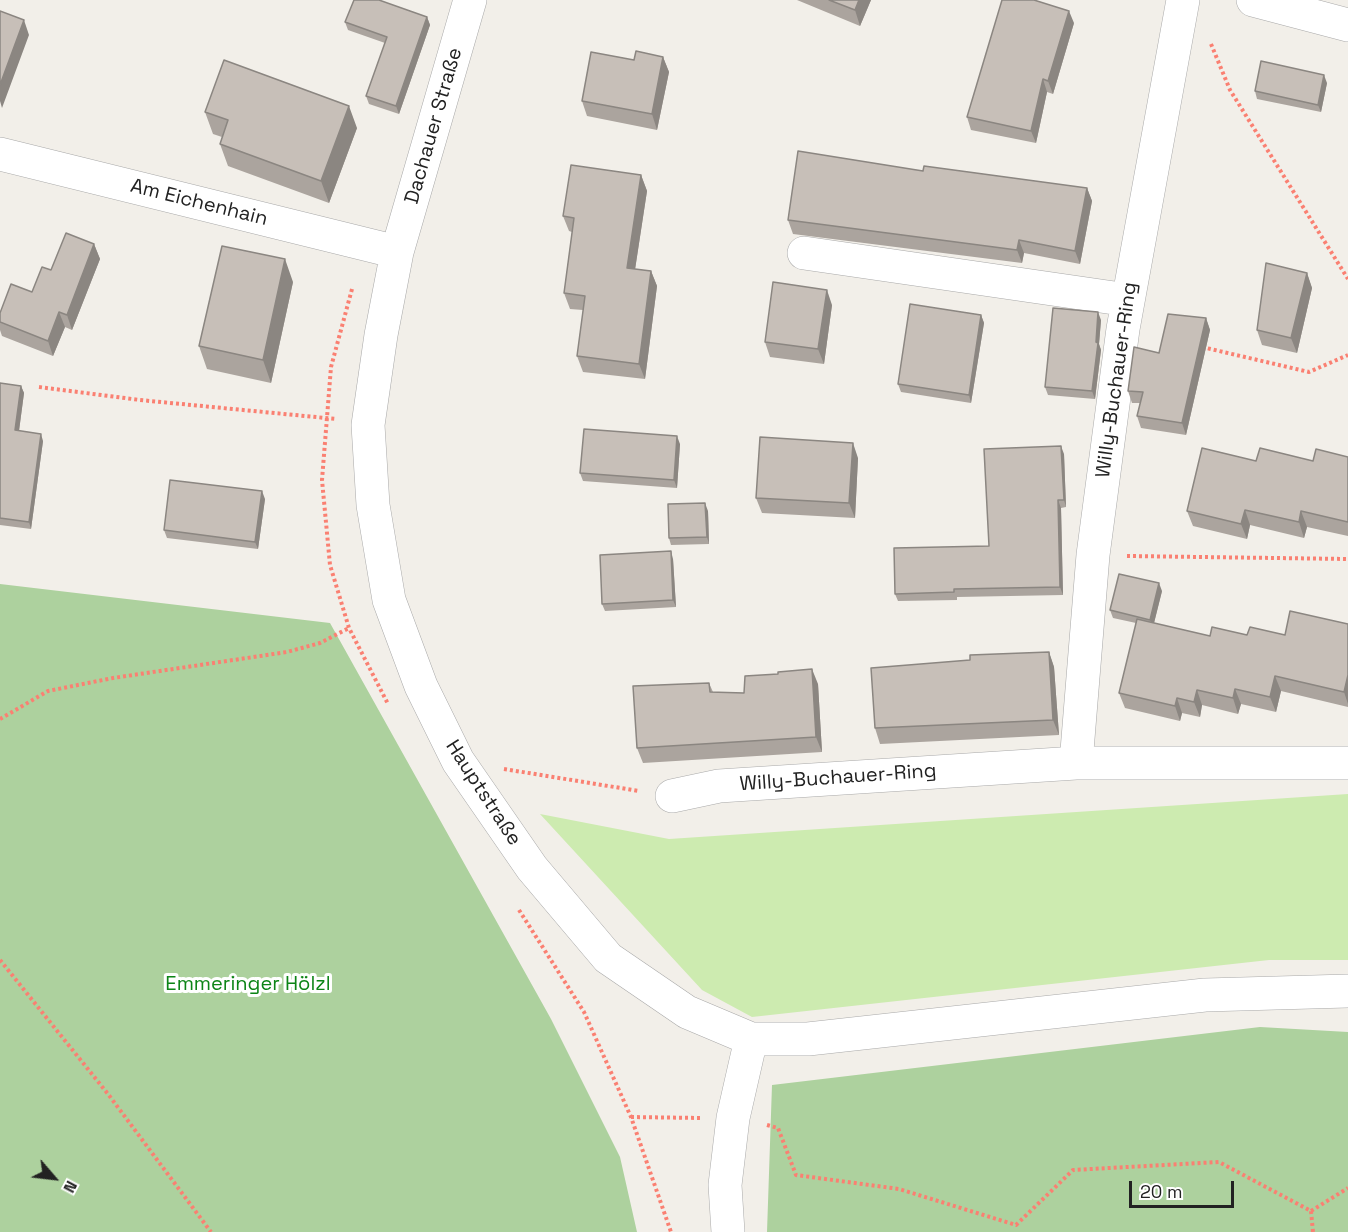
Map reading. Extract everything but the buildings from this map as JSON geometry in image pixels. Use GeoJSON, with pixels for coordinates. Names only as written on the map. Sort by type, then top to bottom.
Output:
{"type":"FeatureCollection","features":[{"type":"Feature","properties":{"kind":"street","name":"Dachauer Straße"},"geometry":{"type":"LineString","coordinates":[[397,252],[470,0]]}},
{"type":"Feature","properties":{"kind":"street","name":"Willy-Buchauer-Ring"},"geometry":{"type":"LineString","coordinates":[[1076,763],[1093,555],[1128,300],[1183,0]]}},
{"type":"Feature","properties":{"kind":"street"},"geometry":{"type":"LineString","coordinates":[[1253,0],[1348,25]]}},
{"type":"Feature","properties":{"kind":"street","name":"Am Eichenhain"},"geometry":{"type":"LineString","coordinates":[[0,154],[397,252]]}},
{"type":"Feature","properties":{"kind":"street","name":"Hauptstraße"},"geometry":{"type":"LineString","coordinates":[[397,252],[381,335],[368,426],[373,505],[388,600],[421,686],[458,761],[532,868],[608,958],[687,1012],[752,1039]]}},
{"type":"Feature","properties":{"kind":"street"},"geometry":{"type":"LineString","coordinates":[[804,253],[1128,300]]}},
{"type":"Feature","properties":{"kind":"street","name":"Willy-Buchauer-Ring"},"geometry":{"type":"LineString","coordinates":[[672,796],[718,786],[1076,763],[1348,763]]}},
{"type":"Feature","properties":{"kind":"street"},"geometry":{"type":"LineString","coordinates":[[728,1232],[725,1185],[733,1118],[752,1039],[808,1039],[1204,995],[1348,991]]}},
{"type":"Feature","properties":{"kind":"path"},"geometry":{"type":"LineString","coordinates":[[1210,40],[1230,90],[1348,279]]}},
{"type":"Feature","properties":{"kind":"path"},"geometry":{"type":"LineString","coordinates":[[1192,345],[1309,372],[1348,355]]}},
{"type":"Feature","properties":{"kind":"path"},"geometry":{"type":"LineString","coordinates":[[39,387],[271,414],[326,417],[368,426]]}},
{"type":"Feature","properties":{"kind":"path"},"geometry":{"type":"LineString","coordinates":[[1093,555],[1348,559]]}},
{"type":"Feature","properties":{"kind":"path"},"geometry":{"type":"LineString","coordinates":[[0,719],[48,691],[113,678],[287,652],[320,643],[348,628]]}},
{"type":"Feature","properties":{"kind":"path"},"geometry":{"type":"LineString","coordinates":[[458,761],[672,796]]}},
{"type":"Feature","properties":{"kind":"path"},"geometry":{"type":"LineString","coordinates":[[0,960],[108,1094],[211,1232]]}},
{"type":"Feature","properties":{"kind":"path"},"geometry":{"type":"LineString","coordinates":[[631,1117],[733,1118],[778,1128],[796,1175],[899,1189],[1016,1225]]}},
{"type":"Feature","properties":{"kind":"path"},"geometry":{"type":"LineString","coordinates":[[1016,1225],[1072,1170],[1219,1162],[1311,1211]]}},
{"type":"Feature","properties":{"kind":"path"},"geometry":{"type":"LineString","coordinates":[[1311,1211],[1348,1188]]}},
{"type":"Feature","properties":{"kind":"path"},"geometry":{"type":"LineString","coordinates":[[1311,1211],[1313,1232]]}},
{"type":"Feature","properties":{"kind":"path"},"geometry":{"type":"LineString","coordinates":[[1016,1225],[1017,1232]]}},
{"type":"Feature","properties":{"kind":"green space","name":"Emmeringer Hölzl"},"geometry":{"type":"Polygon","coordinates":[[[0,584],[330,623],[551,1019],[620,1157],[637,1232],[0,1232],[0,584]]]}},
{"type":"Feature","properties":{"kind":"green space"},"geometry":{"type":"Polygon","coordinates":[[[1348,794],[1348,960],[1269,960],[752,1017],[702,990],[540,814],[669,839],[1348,794]]]}},
{"type":"Feature","properties":{"kind":"green space"},"geometry":{"type":"Polygon","coordinates":[[[1260,1027],[1348,1032],[1348,1232],[767,1232],[772,1085],[1260,1027]]]}}]}
